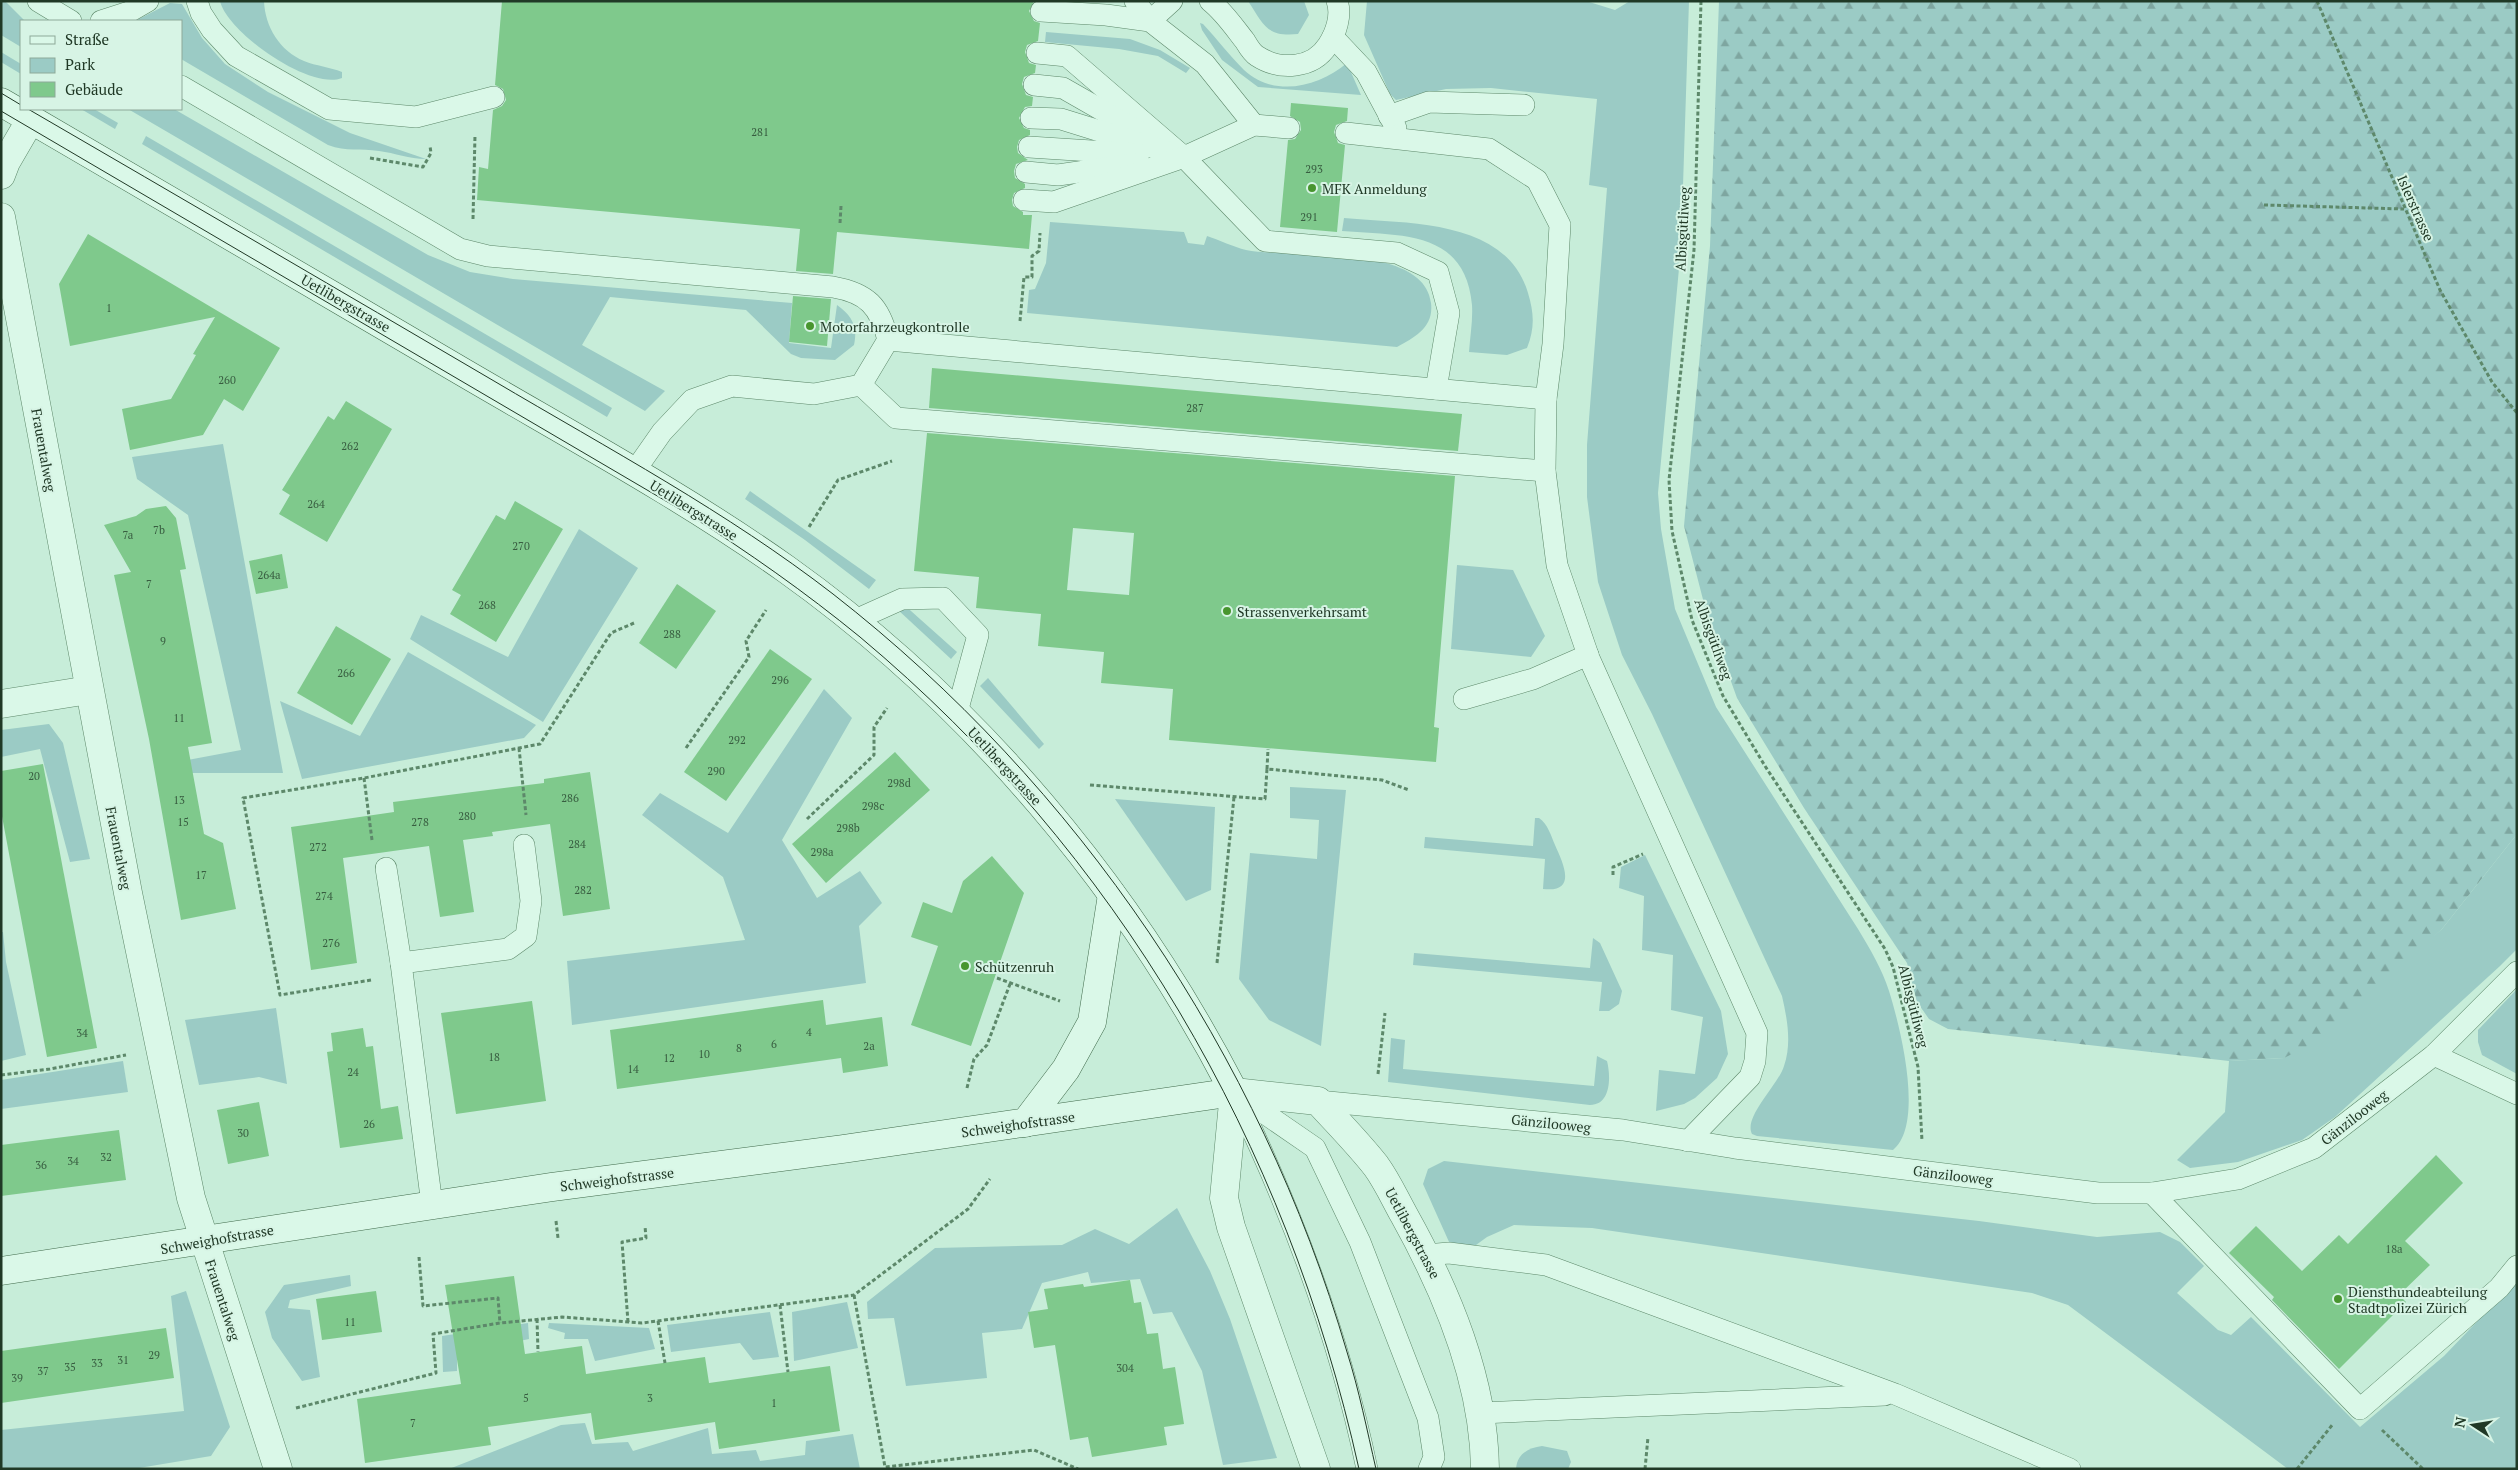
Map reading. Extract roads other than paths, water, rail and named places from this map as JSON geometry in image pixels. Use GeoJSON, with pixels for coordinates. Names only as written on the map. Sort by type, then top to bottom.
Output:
{"type":"FeatureCollection","features":[{"type":"Feature","properties":{"kind":"main road","name":"Uetlibergstrasse"},"geometry":{"type":"LineString","coordinates":[[1,102],[634,472],[742,539],[789,571],[853,621],[911,670],[954,712],[1050,815],[1112,895],[1183,999],[1234,1092]]}},
{"type":"Feature","properties":{"kind":"main road"},"geometry":{"type":"LineString","coordinates":[[1,175],[6,162],[31,119]]}},
{"type":"Feature","properties":{"kind":"main road","name":"Frauentalweg"},"geometry":{"type":"LineString","coordinates":[[1,216],[89,690],[187,1179],[203,1240],[278,1469]]}},
{"type":"Feature","properties":{"kind":"main road"},"geometry":{"type":"LineString","coordinates":[[1,704],[89,690]]}},
{"type":"Feature","properties":{"kind":"main road"},"geometry":{"type":"LineString","coordinates":[[1025,1123],[1066,1069],[1092,1022],[1112,895]]}},
{"type":"Feature","properties":{"kind":"main road"},"geometry":{"type":"LineString","coordinates":[[1316,1469],[1231,1227],[1224,1198],[1234,1092],[1318,1101]]}},
{"type":"Feature","properties":{"kind":"main road","name":"Schweighofstrasse"},"geometry":{"type":"LineString","coordinates":[[1,1271],[147,1251],[203,1240],[432,1205],[1025,1123],[1234,1092]]}},
{"type":"Feature","properties":{"kind":"main road","name":"Uetlibergstrasse"},"geometry":{"type":"LineString","coordinates":[[1318,1101],[1377,1167],[1442,1287],[1465,1354],[1481,1413],[1485,1469]]}},
{"type":"Feature","properties":{"kind":"lane"},"geometry":{"type":"LineString","coordinates":[[38,1],[69,20]]}},
{"type":"Feature","properties":{"kind":"lane"},"geometry":{"type":"LineString","coordinates":[[104,20],[129,12],[148,1]]}},
{"type":"Feature","properties":{"kind":"lane"},"geometry":{"type":"LineString","coordinates":[[197,1],[201,13],[212,30],[236,56],[329,109],[416,117],[484,99]]}},
{"type":"Feature","properties":{"kind":"lane"},"geometry":{"type":"LineString","coordinates":[[1135,1],[1150,21],[1205,64],[1254,125]]}},
{"type":"Feature","properties":{"kind":"lane"},"geometry":{"type":"LineString","coordinates":[[1150,21],[1172,1]]}},
{"type":"Feature","properties":{"kind":"lane"},"geometry":{"type":"LineString","coordinates":[[1210,1],[1221,10],[1256,55],[1282,65],[1308,63],[1326,48],[1333,37],[1338,21],[1337,1]]}},
{"type":"Feature","properties":{"kind":"lane"},"geometry":{"type":"LineString","coordinates":[[1041,11],[1106,15],[1150,21]]}},
{"type":"Feature","properties":{"kind":"lane"},"geometry":{"type":"LineString","coordinates":[[1333,37],[1366,72],[1401,139]]}},
{"type":"Feature","properties":{"kind":"lane"},"geometry":{"type":"LineString","coordinates":[[1037,53],[1067,56],[1184,157],[1265,241],[1398,253],[1438,272],[1449,314],[1436,389]]}},
{"type":"Feature","properties":{"kind":"lane"},"geometry":{"type":"LineString","coordinates":[[1034,85],[1063,88],[1184,157]]}},
{"type":"Feature","properties":{"kind":"lane"},"geometry":{"type":"LineString","coordinates":[[182,87],[460,249],[488,256],[854,291],[876,309],[884,324],[888,340],[861,385],[814,394],[732,386],[692,400],[662,432],[634,472]]}},
{"type":"Feature","properties":{"kind":"lane"},"geometry":{"type":"LineString","coordinates":[[1390,116],[1429,102],[1524,105]]}},
{"type":"Feature","properties":{"kind":"lane"},"geometry":{"type":"LineString","coordinates":[[1031,118],[1061,119],[1184,157]]}},
{"type":"Feature","properties":{"kind":"lane"},"geometry":{"type":"LineString","coordinates":[[1024,200],[1054,202],[1184,157],[1254,125],[1289,128]]}},
{"type":"Feature","properties":{"kind":"lane"},"geometry":{"type":"LineString","coordinates":[[1346,133],[1489,149],[1537,180],[1560,225],[1546,399],[1545,471],[1558,565],[1588,655],[1757,1033],[1750,1077],[1688,1141]]}},
{"type":"Feature","properties":{"kind":"lane"},"geometry":{"type":"LineString","coordinates":[[1028,147],[1184,157]]}},
{"type":"Feature","properties":{"kind":"lane"},"geometry":{"type":"LineString","coordinates":[[1026,172],[1058,175],[1184,157]]}},
{"type":"Feature","properties":{"kind":"lane"},"geometry":{"type":"LineString","coordinates":[[888,340],[1546,399]]}},
{"type":"Feature","properties":{"kind":"lane"},"geometry":{"type":"LineString","coordinates":[[861,385],[896,418],[1545,471]]}},
{"type":"Feature","properties":{"kind":"lane"},"geometry":{"type":"LineString","coordinates":[[853,621],[902,599],[943,598],[978,635],[959,705],[954,712]]}},
{"type":"Feature","properties":{"kind":"lane"},"geometry":{"type":"LineString","coordinates":[[1464,699],[1533,679],[1588,655]]}},
{"type":"Feature","properties":{"kind":"lane"},"geometry":{"type":"LineString","coordinates":[[401,969],[508,949],[526,936],[531,901],[524,845]]}},
{"type":"Feature","properties":{"kind":"lane"},"geometry":{"type":"LineString","coordinates":[[386,868],[432,1205]]}},
{"type":"Feature","properties":{"kind":"lane","name":"Gänzilooweg"},"geometry":{"type":"LineString","coordinates":[[1318,1101],[1623,1130],[1688,1141],[2098,1193],[2152,1193],[2238,1179],[2314,1148],[2434,1055],[2517,972]]}},
{"type":"Feature","properties":{"kind":"lane"},"geometry":{"type":"LineString","coordinates":[[2434,1055],[2517,1094]]}},
{"type":"Feature","properties":{"kind":"lane"},"geometry":{"type":"LineString","coordinates":[[1234,1092],[1315,1148],[1360,1242],[1428,1418],[1434,1457],[1429,1469]]}},
{"type":"Feature","properties":{"kind":"lane","name":"Uetlibergstrasse"},"geometry":{"type":"LineString","coordinates":[[1234,1092],[1286,1205],[1305,1255],[1343,1372],[1367,1469]]}},
{"type":"Feature","properties":{"kind":"lane"},"geometry":{"type":"LineString","coordinates":[[2152,1193],[2360,1409],[2499,1288],[2517,1266]]}},
{"type":"Feature","properties":{"kind":"lane"},"geometry":{"type":"LineString","coordinates":[[1426,1255],[1449,1253],[1546,1265],[1895,1394],[2070,1469]]}},
{"type":"Feature","properties":{"kind":"lane"},"geometry":{"type":"LineString","coordinates":[[1481,1413],[1895,1394]]}},
{"type":"Feature","properties":{"kind":"tram line"},"geometry":{"type":"LineString","coordinates":[[1,93],[20,104]]}},
{"type":"Feature","properties":{"kind":"tram line"},"geometry":{"type":"LineString","coordinates":[[30,110],[709,508],[793,564],[833,594],[922,669],[1004,751],[1080,839],[1149,933],[1211,1032],[1264,1135],[1310,1242],[1347,1352],[1376,1469]]}},
{"type":"Feature","properties":{"kind":"tram line"},"geometry":{"type":"LineString","coordinates":[[1,111],[688,514],[776,573],[839,620],[953,721],[1037,812],[1112,909],[1179,1011],[1237,1119],[1287,1231],[1327,1348],[1359,1469]]}},
{"type":"Feature","properties":{"kind":"place","name":"MFK Anmeldung"},"geometry":{"type":"Point","coordinates":[1312,188]}},
{"type":"Feature","properties":{"kind":"place","name":"Motorfahrzeugkontrolle"},"geometry":{"type":"Point","coordinates":[810,326]}},
{"type":"Feature","properties":{"kind":"place","name":"Strassenverkehrsamt"},"geometry":{"type":"Point","coordinates":[1227,611]}},
{"type":"Feature","properties":{"kind":"place","name":"Schützenruh"},"geometry":{"type":"Point","coordinates":[965,966]}},
{"type":"Feature","properties":{"kind":"place","name":"Diensthundeabteilung Stadtpolizei Zürich"},"geometry":{"type":"Point","coordinates":[2338,1299]}}]}
